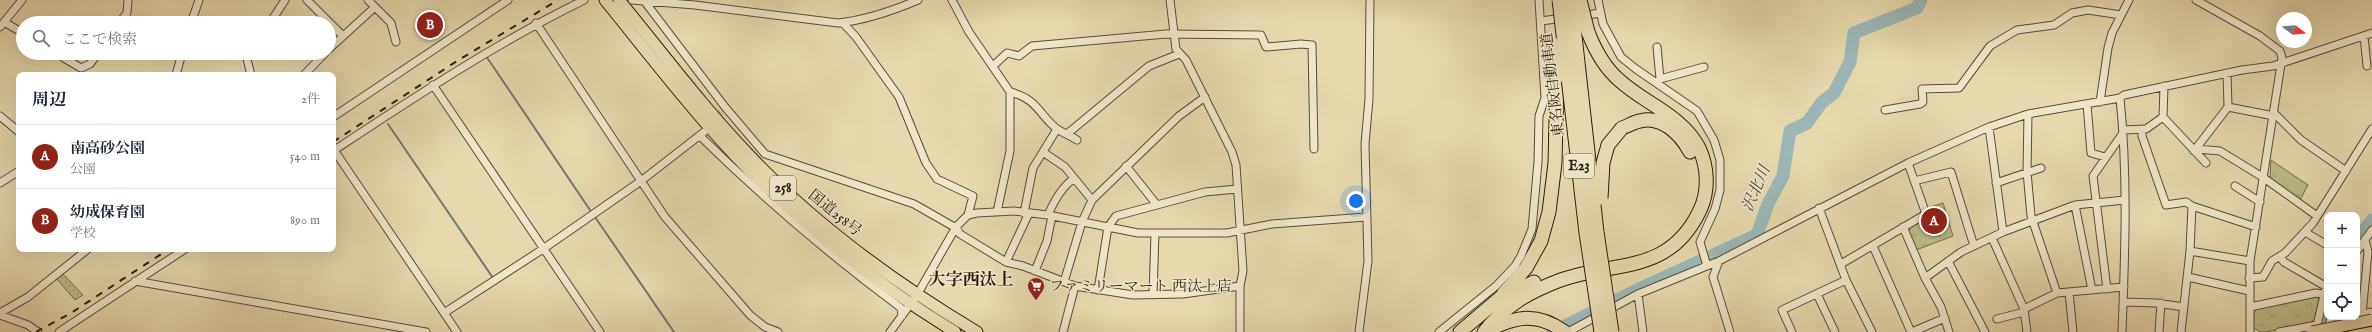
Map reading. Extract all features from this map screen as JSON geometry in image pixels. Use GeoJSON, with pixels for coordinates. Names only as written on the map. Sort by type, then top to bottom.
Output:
{"type":"FeatureCollection","features":[{"type":"Feature","properties":{"kind":"highway","name":"国道258号"},"geometry":{"type":"LineString","coordinates":[[605,0],[622,5],[710,113],[749,156],[819,220],[917,295],[977,332]]}},
{"type":"Feature","properties":{"kind":"highway"},"geometry":{"type":"LineString","coordinates":[[1460,332],[1501,297],[1526,268],[1543,234],[1549,212],[1555,163],[1557,77],[1552,0]]}},
{"type":"Feature","properties":{"kind":"highway","name":"東名阪自動車道"},"geometry":{"type":"LineString","coordinates":[[1559,0],[1586,233],[1601,332]]}},
{"type":"Feature","properties":{"kind":"highway","name":"東名阪自動車道"},"geometry":{"type":"LineString","coordinates":[[1571,0],[1597,232],[1612,332]]}},
{"type":"Feature","properties":{"kind":"highway"},"geometry":{"type":"LineString","coordinates":[[1484,332],[1499,314],[1536,290],[1560,280],[1631,265],[1664,252],[1685,235],[1702,206],[1706,176],[1699,149],[1694,139],[1687,130],[1672,117],[1619,80],[1600,58],[1588,32],[1580,0]]}},
{"type":"Feature","properties":{"kind":"highway","name":"国道258号"},"geometry":{"type":"LineString","coordinates":[[622,5],[711,128],[780,201],[841,253],[910,304],[955,332]]}},
{"type":"Feature","properties":{"kind":"highway"},"geometry":{"type":"LineString","coordinates":[[1501,297],[1544,277],[1569,269],[1612,262],[1648,251],[1662,243],[1681,227],[1693,206],[1697,191],[1695,162],[1684,141],[1677,132],[1664,124],[1641,120],[1622,128],[1608,145],[1603,163],[1600,210],[1617,332]]}},
{"type":"Feature","properties":{"kind":"highway"},"geometry":{"type":"LineString","coordinates":[[2312,332],[2364,316]]}},
{"type":"Feature","properties":{"kind":"highway"},"geometry":{"type":"LineString","coordinates":[[1484,332],[1518,318],[1529,317],[1561,329]]}},
{"type":"Feature","properties":{"kind":"highway"},"geometry":{"type":"LineString","coordinates":[[2354,332],[2372,328]]}},
{"type":"Feature","properties":{"kind":"street"},"geometry":{"type":"LineString","coordinates":[[16,30],[2,24],[22,0]]}},
{"type":"Feature","properties":{"kind":"street"},"geometry":{"type":"LineString","coordinates":[[125,16],[127,13],[128,0]]}},
{"type":"Feature","properties":{"kind":"street"},"geometry":{"type":"LineString","coordinates":[[193,16],[199,0]]}},
{"type":"Feature","properties":{"kind":"street"},"geometry":{"type":"LineString","coordinates":[[275,16],[285,0]]}},
{"type":"Feature","properties":{"kind":"street"},"geometry":{"type":"LineString","coordinates":[[307,0],[323,16]]}},
{"type":"Feature","properties":{"kind":"street"},"geometry":{"type":"LineString","coordinates":[[368,0],[392,24],[396,42]]}},
{"type":"Feature","properties":{"kind":"street"},"geometry":{"type":"LineString","coordinates":[[336,115],[508,0]]}},
{"type":"Feature","properties":{"kind":"street"},"geometry":{"type":"LineString","coordinates":[[336,148],[433,85],[536,23],[584,0]]}},
{"type":"Feature","properties":{"kind":"street"},"geometry":{"type":"LineString","coordinates":[[622,5],[645,2],[695,5],[754,14],[843,23],[896,10],[918,0]]}},
{"type":"Feature","properties":{"kind":"street"},"geometry":{"type":"LineString","coordinates":[[952,0],[969,32],[1010,92],[1010,151],[996,212]]}},
{"type":"Feature","properties":{"kind":"street"},"geometry":{"type":"LineString","coordinates":[[1170,0],[1175,44],[1179,54],[1186,60],[1205,97],[1232,152],[1236,165],[1242,231],[1243,271],[1240,286],[1240,332]]}},
{"type":"Feature","properties":{"kind":"street"},"geometry":{"type":"LineString","coordinates":[[1359,332],[1368,261],[1365,144],[1369,99],[1370,0]]}},
{"type":"Feature","properties":{"kind":"street"},"geometry":{"type":"LineString","coordinates":[[1439,332],[1496,286],[1514,266],[1522,256],[1532,228],[1538,162],[1539,116],[1545,98],[1539,0]]}},
{"type":"Feature","properties":{"kind":"street"},"geometry":{"type":"LineString","coordinates":[[1598,0],[1600,13],[1612,43],[1621,57],[1658,81],[1697,111],[1706,123],[1717,149],[1720,160],[1720,190],[1715,209],[1700,238],[1706,261]]}},
{"type":"Feature","properties":{"kind":"street"},"geometry":{"type":"LineString","coordinates":[[2100,102],[2108,48],[2121,15],[2129,0]]}},
{"type":"Feature","properties":{"kind":"street"},"geometry":{"type":"LineString","coordinates":[[2196,0],[2272,45],[2280,51],[2282,62],[2250,261],[2250,332]]}},
{"type":"Feature","properties":{"kind":"street"},"geometry":{"type":"LineString","coordinates":[[645,2],[723,110],[765,154],[914,204],[956,228],[960,234],[1006,262],[1023,266],[1035,272],[1075,286],[1134,295],[1183,294],[1240,286]]}},
{"type":"Feature","properties":{"kind":"street"},"geometry":{"type":"LineString","coordinates":[[336,41],[375,7]]}},
{"type":"Feature","properties":{"kind":"street"},"geometry":{"type":"LineString","coordinates":[[1885,110],[1920,104],[1923,102],[1922,89],[1959,88],[1990,46],[2017,30],[2054,25],[2072,13],[2088,10],[2121,15]]}},
{"type":"Feature","properties":{"kind":"street"},"geometry":{"type":"LineString","coordinates":[[1541,21],[1600,13]]}},
{"type":"Feature","properties":{"kind":"street"},"geometry":{"type":"LineString","coordinates":[[536,23],[666,217],[750,315],[764,327],[778,332]]}},
{"type":"Feature","properties":{"kind":"street"},"geometry":{"type":"LineString","coordinates":[[843,23],[856,37],[899,98],[926,163],[937,179],[973,196],[968,215],[956,228],[917,295],[890,332]]}},
{"type":"Feature","properties":{"kind":"street"},"geometry":{"type":"LineString","coordinates":[[336,29],[342,35]]}},
{"type":"Feature","properties":{"kind":"street"},"geometry":{"type":"LineString","coordinates":[[1568,332],[1638,294],[1706,261],[1719,261],[1908,163],[1989,127],[2028,114],[2100,102],[2164,86],[2227,73],[2273,66],[2372,33]]}},
{"type":"Feature","properties":{"kind":"street"},"geometry":{"type":"LineString","coordinates":[[993,66],[1007,53],[1019,56],[1032,46],[1166,34],[1174,36],[1213,34],[1261,36],[1266,47],[1282,48],[1301,44],[1312,46],[1314,149]]}},
{"type":"Feature","properties":{"kind":"street"},"geometry":{"type":"LineString","coordinates":[[2364,36],[2367,66]]}},
{"type":"Feature","properties":{"kind":"street"},"geometry":{"type":"LineString","coordinates":[[1657,47],[1658,81]]}},
{"type":"Feature","properties":{"kind":"street"},"geometry":{"type":"LineString","coordinates":[[1067,134],[1149,66],[1179,54]]}},
{"type":"Feature","properties":{"kind":"street"},"geometry":{"type":"LineString","coordinates":[[71,60],[81,68],[90,64],[93,60]]}},
{"type":"Feature","properties":{"kind":"street"},"geometry":{"type":"LineString","coordinates":[[177,72],[180,60]]}},
{"type":"Feature","properties":{"kind":"street"},"geometry":{"type":"LineString","coordinates":[[247,60],[250,72]]}},
{"type":"Feature","properties":{"kind":"street"},"geometry":{"type":"LineString","coordinates":[[307,72],[318,60]]}},
{"type":"Feature","properties":{"kind":"street"},"geometry":{"type":"LineString","coordinates":[[1658,81],[1704,67]]}},
{"type":"Feature","properties":{"kind":"street"},"geometry":{"type":"LineString","coordinates":[[2195,150],[2228,107],[2227,73]]}},
{"type":"Feature","properties":{"kind":"street"},"geometry":{"type":"LineString","coordinates":[[433,85],[600,332]]}},
{"type":"Feature","properties":{"kind":"street"},"geometry":{"type":"LineString","coordinates":[[2164,86],[2163,116],[2206,163]]}},
{"type":"Feature","properties":{"kind":"street"},"geometry":{"type":"LineString","coordinates":[[1010,92],[1017,93],[1039,107],[1057,129],[1077,140]]}},
{"type":"Feature","properties":{"kind":"street"},"geometry":{"type":"LineString","coordinates":[[1064,282],[1082,222],[1092,200],[1179,116],[1205,97]]}},
{"type":"Feature","properties":{"kind":"street"},"geometry":{"type":"LineString","coordinates":[[2120,98],[2126,200],[2122,332]]}},
{"type":"Feature","properties":{"kind":"street"},"geometry":{"type":"LineString","coordinates":[[2087,104],[2091,153],[2106,157]]}},
{"type":"Feature","properties":{"kind":"street"},"geometry":{"type":"LineString","coordinates":[[2228,107],[2274,115],[2302,140],[2346,171]]}},
{"type":"Feature","properties":{"kind":"street"},"geometry":{"type":"LineString","coordinates":[[2028,114],[2027,172],[2032,221],[2057,293]]}},
{"type":"Feature","properties":{"kind":"street"},"geometry":{"type":"LineString","coordinates":[[0,116],[16,129]]}},
{"type":"Feature","properties":{"kind":"street"},"geometry":{"type":"LineString","coordinates":[[2123,131],[2142,129],[2152,126],[2163,116]]}},
{"type":"Feature","properties":{"kind":"street"},"geometry":{"type":"LineString","coordinates":[[1989,127],[2003,232]]}},
{"type":"Feature","properties":{"kind":"street"},"geometry":{"type":"LineString","coordinates":[[1006,262],[1026,213],[1034,168],[1057,129]]}},
{"type":"Feature","properties":{"kind":"street"},"geometry":{"type":"LineString","coordinates":[[2142,129],[2142,136],[2166,205],[2186,202],[2192,206],[2256,227]]}},
{"type":"Feature","properties":{"kind":"street"},"geometry":{"type":"LineString","coordinates":[[2250,278],[2262,277],[2270,264],[2280,257],[2305,232],[2317,216],[2372,129]]}},
{"type":"Feature","properties":{"kind":"street"},"geometry":{"type":"LineString","coordinates":[[2107,289],[2095,203],[2093,176],[2123,131]]}},
{"type":"Feature","properties":{"kind":"street"},"geometry":{"type":"LineString","coordinates":[[444,313],[543,249],[641,181],[702,134],[782,212],[849,269],[901,308],[902,316]]}},
{"type":"Feature","properties":{"kind":"street"},"geometry":{"type":"LineString","coordinates":[[2195,150],[2220,151],[2264,178],[2317,216]]}},
{"type":"Feature","properties":{"kind":"street"},"geometry":{"type":"LineString","coordinates":[[1043,152],[1065,167],[1073,179],[1092,200]]}},
{"type":"Feature","properties":{"kind":"street"},"geometry":{"type":"LineString","coordinates":[[336,154],[457,332]]}},
{"type":"Feature","properties":{"kind":"street"},"geometry":{"type":"LineString","coordinates":[[1841,264],[1926,214],[1908,163]]}},
{"type":"Feature","properties":{"kind":"street"},"geometry":{"type":"LineString","coordinates":[[1126,166],[1156,206]]}},
{"type":"Feature","properties":{"kind":"street"},"geometry":{"type":"LineString","coordinates":[[1996,183],[2041,168]]}},
{"type":"Feature","properties":{"kind":"street"},"geometry":{"type":"LineString","coordinates":[[1914,181],[1951,172],[1974,246]]}},
{"type":"Feature","properties":{"kind":"street"},"geometry":{"type":"LineString","coordinates":[[0,183],[16,173]]}},
{"type":"Feature","properties":{"kind":"street"},"geometry":{"type":"LineString","coordinates":[[1035,272],[1047,241],[1053,202],[1066,184],[1073,179]]}},
{"type":"Feature","properties":{"kind":"street"},"geometry":{"type":"LineString","coordinates":[[2235,186],[2260,202]]}},
{"type":"Feature","properties":{"kind":"street"},"geometry":{"type":"LineString","coordinates":[[1098,290],[1108,227],[1116,216],[1206,192],[1237,189]]}},
{"type":"Feature","properties":{"kind":"street"},"geometry":{"type":"LineString","coordinates":[[1925,278],[1948,261],[2003,232],[2076,205],[2126,200]]}},
{"type":"Feature","properties":{"kind":"street"},"geometry":{"type":"LineString","coordinates":[[2076,205],[2092,290]]}},
{"type":"Feature","properties":{"kind":"street"},"geometry":{"type":"LineString","coordinates":[[2181,332],[2188,277],[2192,206]]}},
{"type":"Feature","properties":{"kind":"street"},"geometry":{"type":"LineString","coordinates":[[1819,208],[1846,280],[1872,332]]}},
{"type":"Feature","properties":{"kind":"street"},"geometry":{"type":"LineString","coordinates":[[968,215],[996,212],[1026,213],[1050,215],[1108,227],[1126,233],[1205,234],[1242,231],[1272,224],[1366,217]]}},
{"type":"Feature","properties":{"kind":"street"},"geometry":{"type":"LineString","coordinates":[[1903,228],[1925,278],[1941,307],[1949,332]]}},
{"type":"Feature","properties":{"kind":"street"},"geometry":{"type":"LineString","coordinates":[[2359,248],[2372,230]]}},
{"type":"Feature","properties":{"kind":"street"},"geometry":{"type":"LineString","coordinates":[[2305,232],[2324,243]]}},
{"type":"Feature","properties":{"kind":"street"},"geometry":{"type":"LineString","coordinates":[[1153,295],[1155,233]]}},
{"type":"Feature","properties":{"kind":"street"},"geometry":{"type":"LineString","coordinates":[[1992,238],[2024,311],[2027,332]]}},
{"type":"Feature","properties":{"kind":"street"},"geometry":{"type":"LineString","coordinates":[[2364,316],[2368,282],[2368,252],[2366,239]]}},
{"type":"Feature","properties":{"kind":"street"},"geometry":{"type":"LineString","coordinates":[[1873,246],[1912,332],[1945,318]]}},
{"type":"Feature","properties":{"kind":"street"},"geometry":{"type":"LineString","coordinates":[[2190,251],[2250,261]]}},
{"type":"Feature","properties":{"kind":"street"},"geometry":{"type":"LineString","coordinates":[[0,314],[28,297],[84,252]]}},
{"type":"Feature","properties":{"kind":"street"},"geometry":{"type":"LineString","coordinates":[[59,332],[179,252]]}},
{"type":"Feature","properties":{"kind":"street"},"geometry":{"type":"LineString","coordinates":[[2280,257],[2284,262],[2324,287]]}},
{"type":"Feature","properties":{"kind":"street"},"geometry":{"type":"LineString","coordinates":[[1719,261],[1713,277],[1730,332]]}},
{"type":"Feature","properties":{"kind":"street"},"geometry":{"type":"LineString","coordinates":[[1948,261],[1985,332]]}},
{"type":"Feature","properties":{"kind":"street"},"geometry":{"type":"LineString","coordinates":[[2188,277],[2249,291]]}},
{"type":"Feature","properties":{"kind":"street"},"geometry":{"type":"LineString","coordinates":[[1792,332],[1782,310],[1846,280]]}},
{"type":"Feature","properties":{"kind":"street"},"geometry":{"type":"LineString","coordinates":[[135,281],[426,332]]}},
{"type":"Feature","properties":{"kind":"street"},"geometry":{"type":"LineString","coordinates":[[1063,332],[1075,286]]}},
{"type":"Feature","properties":{"kind":"street"},"geometry":{"type":"LineString","coordinates":[[1997,319],[2024,311],[2057,293],[2124,287]]}},
{"type":"Feature","properties":{"kind":"street"},"geometry":{"type":"LineString","coordinates":[[2250,307],[2316,293],[2324,289]]}},
{"type":"Feature","properties":{"kind":"street"},"geometry":{"type":"LineString","coordinates":[[2069,292],[2072,332]]}},
{"type":"Feature","properties":{"kind":"street"},"geometry":{"type":"LineString","coordinates":[[2279,332],[2317,324],[2324,292]]}},
{"type":"Feature","properties":{"kind":"street"},"geometry":{"type":"LineString","coordinates":[[1638,294],[1644,332]]}},
{"type":"Feature","properties":{"kind":"street"},"geometry":{"type":"LineString","coordinates":[[1817,294],[1835,332]]}},
{"type":"Feature","properties":{"kind":"street"},"geometry":{"type":"LineString","coordinates":[[2124,302],[2184,307]]}},
{"type":"Feature","properties":{"kind":"street"},"geometry":{"type":"LineString","coordinates":[[2159,332],[2162,304]]}},
{"type":"Feature","properties":{"kind":"street"},"geometry":{"type":"LineString","coordinates":[[2364,316],[2372,312]]}},
{"type":"Feature","properties":{"kind":"street"},"geometry":{"type":"LineString","coordinates":[[0,314],[28,325],[38,332]]}},
{"type":"Feature","properties":{"kind":"street"},"geometry":{"type":"LineString","coordinates":[[2329,325],[2330,320]]}},
{"type":"Feature","properties":{"kind":"green space"},"geometry":{"type":"Polygon","coordinates":[[[2271,160],[2308,185],[2300,200],[2270,178],[2271,160]]]}},
{"type":"Feature","properties":{"kind":"green space"},"geometry":{"type":"Polygon","coordinates":[[[1943,203],[1953,236],[1916,250],[1909,233],[1910,227],[1930,215],[1928,208],[1943,203]]]}},
{"type":"Feature","properties":{"kind":"green space"},"geometry":{"type":"Polygon","coordinates":[[[63,274],[83,295],[75,300],[56,278],[63,274]]]}},
{"type":"Feature","properties":{"kind":"green space"},"geometry":{"type":"Polygon","coordinates":[[[2316,296],[2319,300],[2315,318],[2312,322],[2266,332],[2260,332],[2253,327],[2254,313],[2257,308],[2316,296]]]}},
{"type":"Feature","properties":{"kind":"waterway","name":"沢北川"},"geometry":{"type":"LineString","coordinates":[[1553,332],[1637,290],[1757,235],[1768,204],[1783,176],[1790,131],[1807,123],[1822,102],[1834,93],[1850,62],[1854,33],[1917,8],[1921,0]]}},
{"type":"Feature","properties":{"kind":"waterway"},"geometry":{"type":"LineString","coordinates":[[486,56],[590,210]]}},
{"type":"Feature","properties":{"kind":"waterway"},"geometry":{"type":"LineString","coordinates":[[388,124],[493,278]]}},
{"type":"Feature","properties":{"kind":"waterway"},"geometry":{"type":"LineString","coordinates":[[595,217],[674,332]]}},
{"type":"Feature","properties":{"kind":"waterway"},"geometry":{"type":"LineString","coordinates":[[2360,236],[2372,220]]}},
{"type":"Feature","properties":{"kind":"waterway"},"geometry":{"type":"LineString","coordinates":[[2321,332],[2324,318]]}},
{"type":"Feature","properties":{"kind":"tunnel"},"geometry":{"type":"LineString","coordinates":[[713,121],[721,112]]}},
{"type":"Feature","properties":{"kind":"railway"},"geometry":{"type":"LineString","coordinates":[[336,140],[457,61],[558,0]]}},
{"type":"Feature","properties":{"kind":"railway"},"geometry":{"type":"LineString","coordinates":[[36,332],[71,313],[164,252]]}},
{"type":"Feature","properties":{"kind":"place","name":"幼成保育園"},"geometry":{"type":"Point","coordinates":[430,25]}},
{"type":"Feature","properties":{"kind":"place","name":"南高砂公園"},"geometry":{"type":"Point","coordinates":[1934,221]}},
{"type":"Feature","properties":{"kind":"place","name":"ファミリーマート 西汰上店"},"geometry":{"type":"Point","coordinates":[1036,301]}},
{"type":"Feature","properties":{"kind":"district","name":"大字西汰上"},"geometry":{"type":"Point","coordinates":[971,280]}}]}
